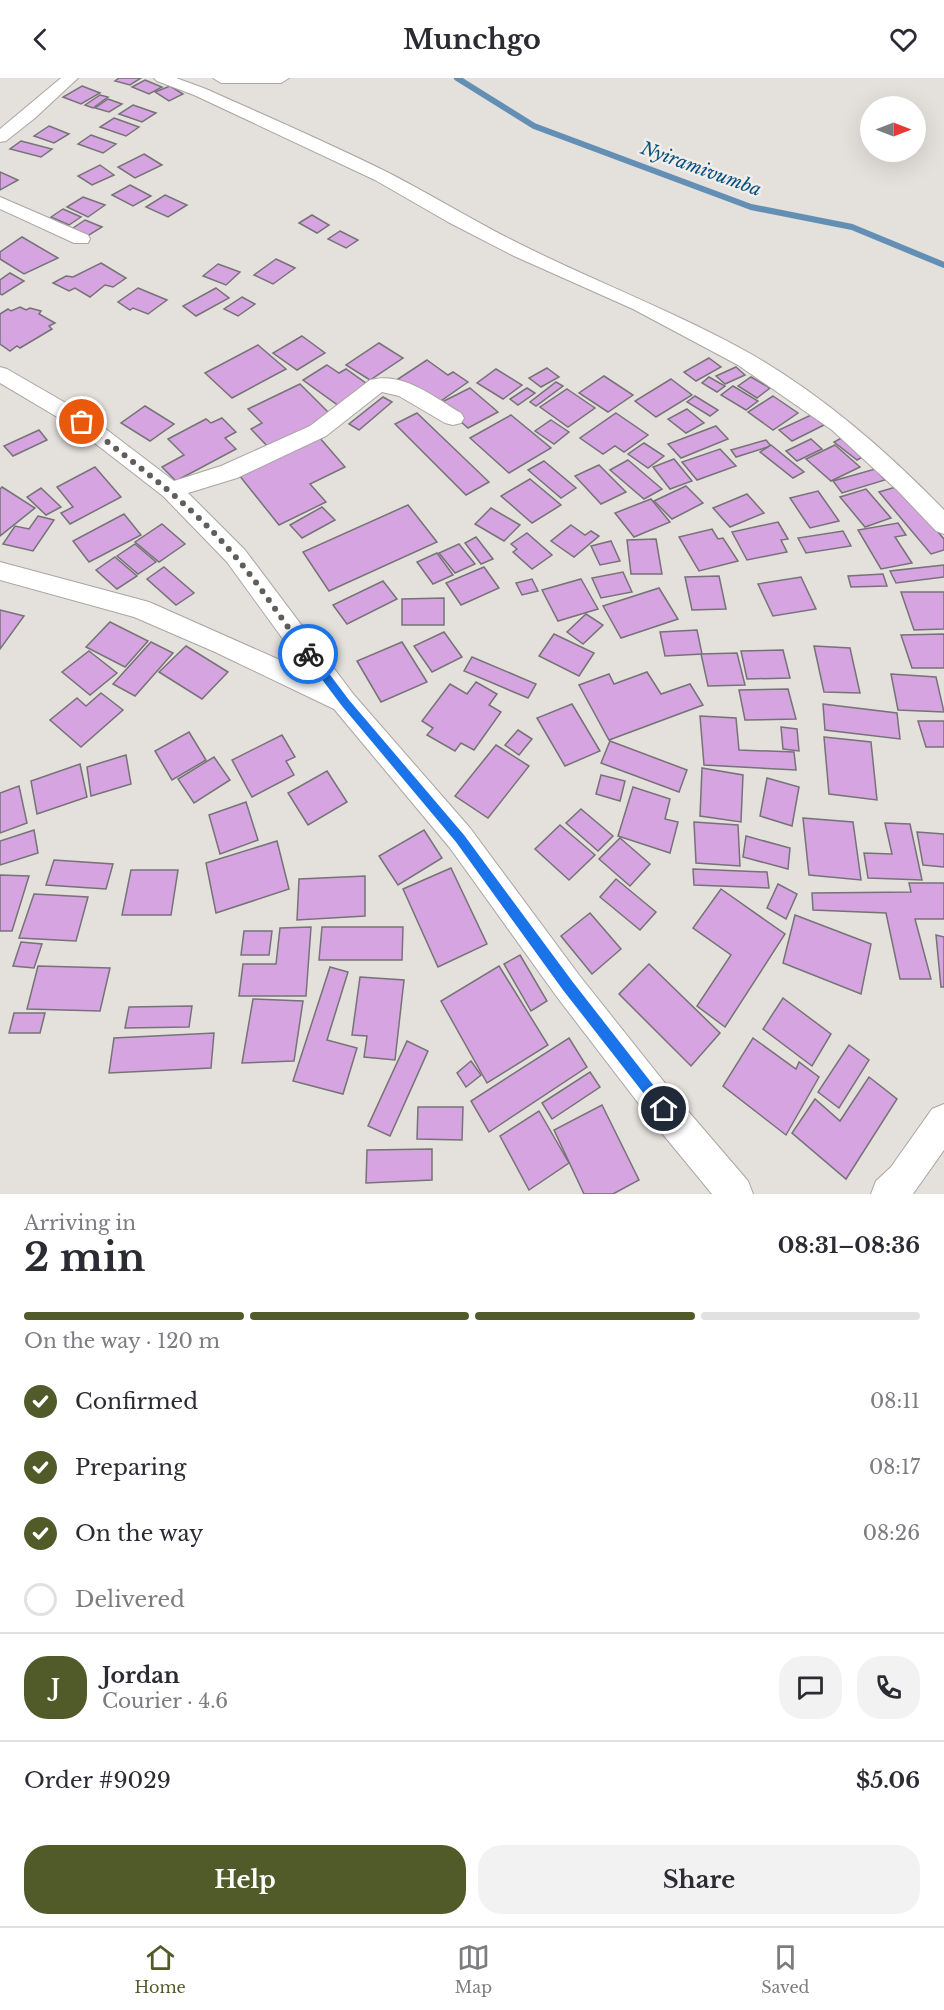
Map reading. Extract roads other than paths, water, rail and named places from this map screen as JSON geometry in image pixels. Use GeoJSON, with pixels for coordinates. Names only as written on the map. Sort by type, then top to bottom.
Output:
{"type":"FeatureCollection","features":[{"type":"Feature","properties":{"kind":"street"},"geometry":{"type":"LineString","coordinates":[[0,137],[29,115],[70,78]]}},
{"type":"Feature","properties":{"kind":"street"},"geometry":{"type":"LineString","coordinates":[[162,78],[200,92],[381,176],[454,218],[640,305],[746,360],[840,425],[905,484],[944,525]]}},
{"type":"Feature","properties":{"kind":"street"},"geometry":{"type":"LineString","coordinates":[[221,78],[282,78]]}},
{"type":"Feature","properties":{"kind":"street"},"geometry":{"type":"LineString","coordinates":[[0,202],[81,239]]}},
{"type":"Feature","properties":{"kind":"street"},"geometry":{"type":"LineString","coordinates":[[0,374],[82,422],[171,490],[236,556],[345,703],[460,838],[568,986],[664,1109],[735,1194]]}},
{"type":"Feature","properties":{"kind":"street"},"geometry":{"type":"LineString","coordinates":[[171,490],[229,472],[318,431],[377,385],[386,384],[400,388],[453,418]]}},
{"type":"Feature","properties":{"kind":"street"},"geometry":{"type":"LineString","coordinates":[[0,571],[140,609],[224,645],[345,703]]}},
{"type":"Feature","properties":{"kind":"street"},"geometry":{"type":"LineString","coordinates":[[889,1194],[903,1179],[944,1120]]}},
{"type":"Feature","properties":{"kind":"waterway","name":"Nyiramivumba"},"geometry":{"type":"LineString","coordinates":[[457,78],[534,126],[751,207],[852,227],[944,265]]}}]}
